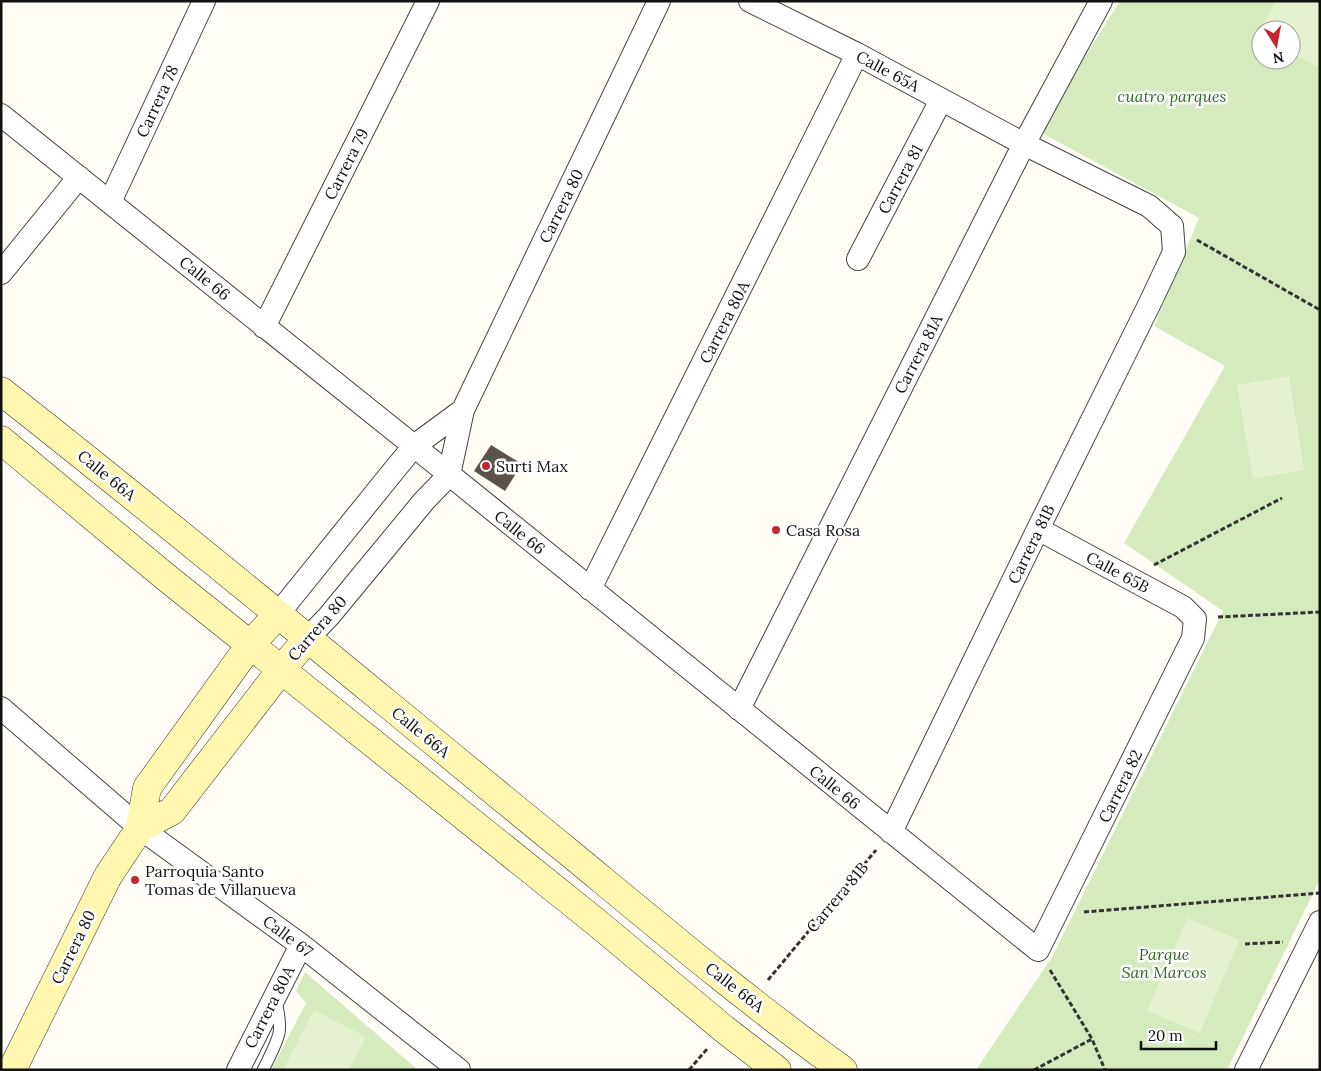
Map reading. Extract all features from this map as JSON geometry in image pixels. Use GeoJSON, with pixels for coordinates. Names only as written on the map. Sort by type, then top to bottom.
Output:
{"type":"FeatureCollection","features":[{"type":"Feature","properties":{"kind":"street","name":"Carrera 78"},"geometry":{"type":"LineString","coordinates":[[110,202],[204,1]]}},
{"type":"Feature","properties":{"kind":"street","name":"Carrera 79"},"geometry":{"type":"LineString","coordinates":[[264,326],[428,1]]}},
{"type":"Feature","properties":{"kind":"street","name":"Carrera 80"},"geometry":{"type":"LineString","coordinates":[[140,828],[172,811],[281,670],[424,501],[449,475],[463,410],[659,1]]}},
{"type":"Feature","properties":{"kind":"street","name":"Calle 65A"},"geometry":{"type":"LineString","coordinates":[[750,1],[857,54],[1024,144]]}},
{"type":"Feature","properties":{"kind":"street","name":"Carrera 81A"},"geometry":{"type":"LineString","coordinates":[[740,709],[1024,144],[1101,1]]}},
{"type":"Feature","properties":{"kind":"street","name":"Carrera 80A"},"geometry":{"type":"LineString","coordinates":[[590,589],[857,54]]}},
{"type":"Feature","properties":{"kind":"street","name":"Carrera 81"},"geometry":{"type":"LineString","coordinates":[[858,259],[941,100]]}},
{"type":"Feature","properties":{"kind":"street","name":"Calle 66"},"geometry":{"type":"LineString","coordinates":[[1,115],[1038,950]]}},
{"type":"Feature","properties":{"kind":"street"},"geometry":{"type":"LineString","coordinates":[[1024,144],[1149,206],[1172,226]]}},
{"type":"Feature","properties":{"kind":"street"},"geometry":{"type":"LineString","coordinates":[[1,274],[79,177]]}},
{"type":"Feature","properties":{"kind":"street","name":"Carrera 81B"},"geometry":{"type":"LineString","coordinates":[[891,832],[1174,252],[1172,226]]}},
{"type":"Feature","properties":{"kind":"street","name":"Calle 66A"},"geometry":{"type":"LineString","coordinates":[[1,391],[278,614],[691,952],[843,1070]]}},
{"type":"Feature","properties":{"kind":"street","name":"Carrera 80"},"geometry":{"type":"LineString","coordinates":[[12,1070],[108,876],[140,828],[147,788],[250,645],[278,614],[414,446],[463,410]]}},
{"type":"Feature","properties":{"kind":"street"},"geometry":{"type":"LineString","coordinates":[[1,440],[162,574],[777,1070]]}},
{"type":"Feature","properties":{"kind":"street","name":"Calle 65B"},"geometry":{"type":"LineString","coordinates":[[1038,530],[1183,607],[1195,618]]}},
{"type":"Feature","properties":{"kind":"street","name":"Carrera 82"},"geometry":{"type":"LineString","coordinates":[[1038,950],[1194,638],[1195,618]]}},
{"type":"Feature","properties":{"kind":"street","name":"Calle 67"},"geometry":{"type":"LineString","coordinates":[[1,708],[140,828],[301,945],[459,1070]]}},
{"type":"Feature","properties":{"kind":"street"},"geometry":{"type":"LineString","coordinates":[[1246,1070],[1317,935]]}},
{"type":"Feature","properties":{"kind":"street","name":"Carrera 80A"},"geometry":{"type":"LineString","coordinates":[[238,1070],[301,945]]}},
{"type":"Feature","properties":{"kind":"lane"},"geometry":{"type":"LineString","coordinates":[[263,1070],[279,1032],[275,997]]}},
{"type":"Feature","properties":{"kind":"path"},"geometry":{"type":"LineString","coordinates":[[1172,226],[1320,310]]}},
{"type":"Feature","properties":{"kind":"path"},"geometry":{"type":"LineString","coordinates":[[1129,578],[1282,498]]}},
{"type":"Feature","properties":{"kind":"path"},"geometry":{"type":"LineString","coordinates":[[1195,618],[1320,612]]}},
{"type":"Feature","properties":{"kind":"path","name":"Carrera 81B"},"geometry":{"type":"LineString","coordinates":[[763,987],[891,832]]}},
{"type":"Feature","properties":{"kind":"path"},"geometry":{"type":"LineString","coordinates":[[1056,914],[1320,893]]}},
{"type":"Feature","properties":{"kind":"path"},"geometry":{"type":"LineString","coordinates":[[1244,944],[1317,935]]}},
{"type":"Feature","properties":{"kind":"path"},"geometry":{"type":"LineString","coordinates":[[1038,950],[1092,1039],[1105,1070]]}},
{"type":"Feature","properties":{"kind":"path"},"geometry":{"type":"LineString","coordinates":[[1034,1070],[1092,1039]]}},
{"type":"Feature","properties":{"kind":"path"},"geometry":{"type":"LineString","coordinates":[[689,1070],[708,1048]]}},
{"type":"Feature","properties":{"kind":"green space","name":"Parque San Marcos"},"geometry":{"type":"Polygon","coordinates":[[[1120,1],[1320,1],[1320,879],[1227,1070],[976,1070],[1052,957],[1223,611],[1124,543],[1225,366],[1154,326],[1199,218],[1038,131],[1120,1]]]}},
{"type":"Feature","properties":{"kind":"green space"},"geometry":{"type":"Polygon","coordinates":[[[1276,1],[1315,1],[1320,4],[1320,68],[1301,58],[1301,20],[1266,20],[1276,1]]]}},
{"type":"Feature","properties":{"kind":"green space"},"geometry":{"type":"Polygon","coordinates":[[[1289,376],[1304,470],[1253,479],[1237,385],[1289,376]]]}},
{"type":"Feature","properties":{"kind":"green space"},"geometry":{"type":"Polygon","coordinates":[[[1187,918],[1239,940],[1200,1033],[1147,1011],[1187,918]]]}},
{"type":"Feature","properties":{"kind":"green space"},"geometry":{"type":"Polygon","coordinates":[[[305,972],[418,1070],[271,1070],[306,1003],[296,991],[305,972]]]}},
{"type":"Feature","properties":{"kind":"green space"},"geometry":{"type":"Polygon","coordinates":[[[314,1010],[366,1037],[349,1070],[283,1070],[314,1010]]]}},
{"type":"Feature","properties":{"kind":"building"},"geometry":{"type":"Polygon","coordinates":[[[491,445],[522,464],[505,491],[474,471],[491,445]]]}},
{"type":"Feature","properties":{"kind":"place","name":"Surti Max"},"geometry":{"type":"Point","coordinates":[486,466]}},
{"type":"Feature","properties":{"kind":"place","name":"Casa Rosa"},"geometry":{"type":"Point","coordinates":[776,530]}},
{"type":"Feature","properties":{"kind":"place","name":"Parroquia Santo Tomas de Villanueva"},"geometry":{"type":"Point","coordinates":[135,880]}},
{"type":"Feature","properties":{"kind":"park label","name":"cuatro parques"},"geometry":{"type":"Point","coordinates":[1172,96]}}]}
